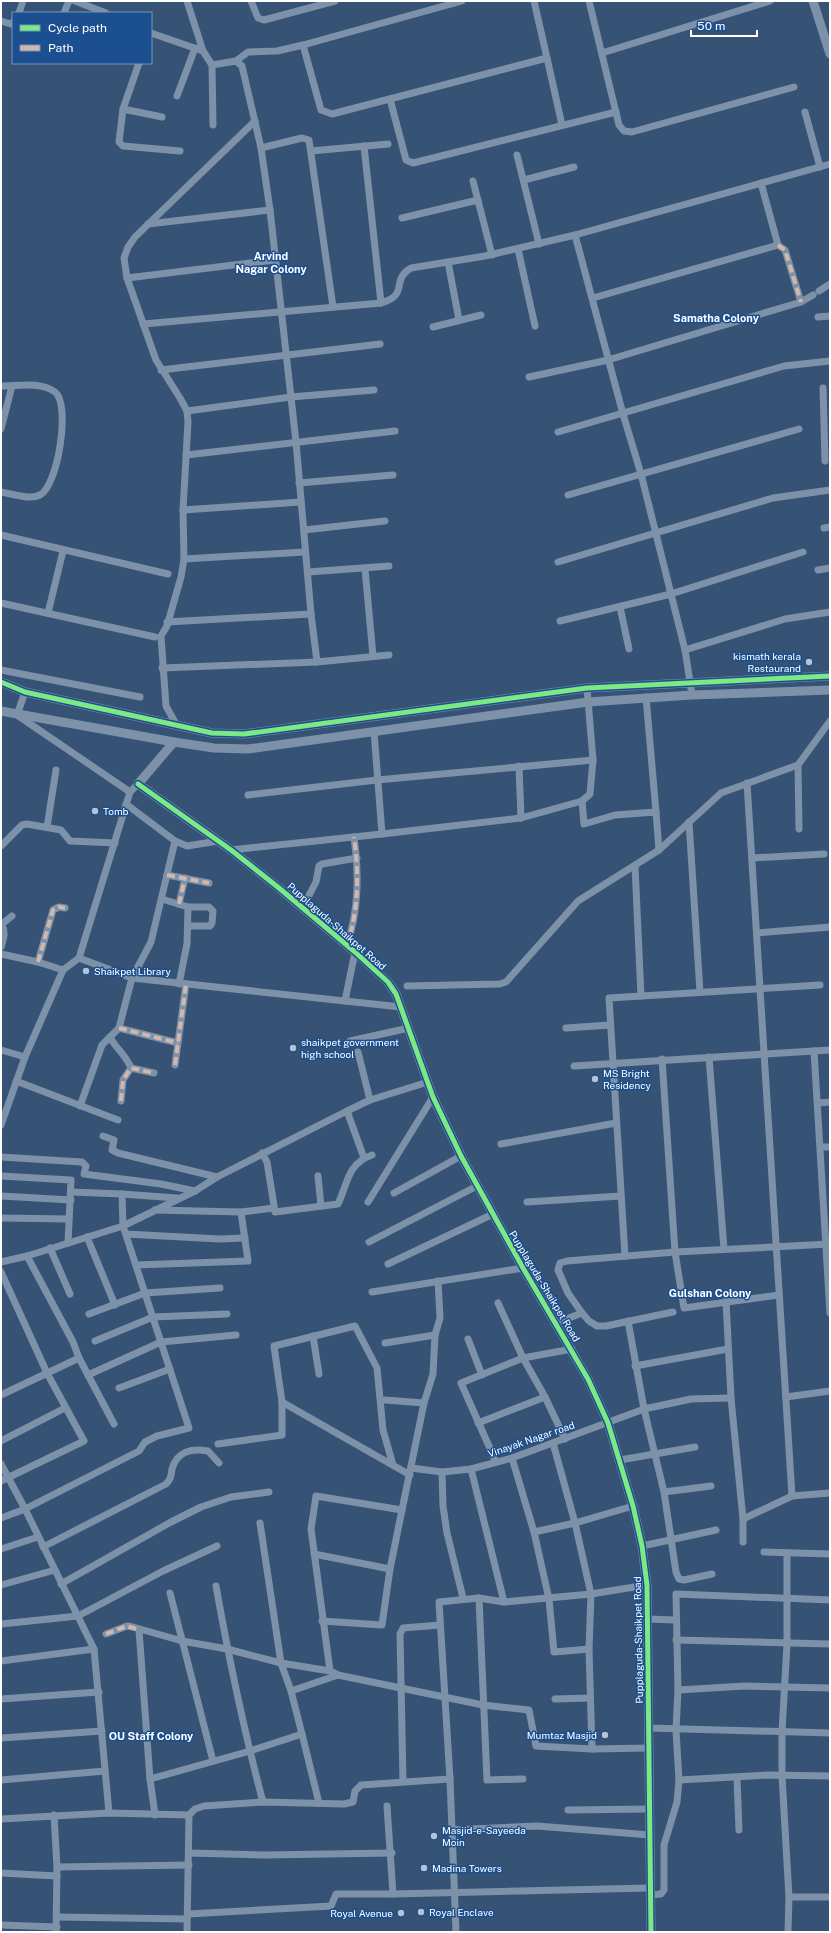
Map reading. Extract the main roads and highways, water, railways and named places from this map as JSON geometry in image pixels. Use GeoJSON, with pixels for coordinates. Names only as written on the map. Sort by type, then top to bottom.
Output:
{"type":"FeatureCollection","features":[{"type":"Feature","properties":{"kind":"place","name":"kismath kerala Restaurand"},"geometry":{"type":"Point","coordinates":[809,662]}},
{"type":"Feature","properties":{"kind":"place","name":"Tomb"},"geometry":{"type":"Point","coordinates":[95,811]}},
{"type":"Feature","properties":{"kind":"place","name":"Shaikpet Library"},"geometry":{"type":"Point","coordinates":[86,971]}},
{"type":"Feature","properties":{"kind":"place","name":"shaikpet government high school"},"geometry":{"type":"Point","coordinates":[293,1048]}},
{"type":"Feature","properties":{"kind":"place","name":"MS Bright Residency"},"geometry":{"type":"Point","coordinates":[595,1079]}},
{"type":"Feature","properties":{"kind":"place","name":"Mumtaz Masjid"},"geometry":{"type":"Point","coordinates":[605,1735]}},
{"type":"Feature","properties":{"kind":"place","name":"Masjid-e-Sayeeda Moin"},"geometry":{"type":"Point","coordinates":[434,1836]}},
{"type":"Feature","properties":{"kind":"place","name":"Madina Towers"},"geometry":{"type":"Point","coordinates":[424,1868]}},
{"type":"Feature","properties":{"kind":"place","name":"Royal Enclave"},"geometry":{"type":"Point","coordinates":[421,1912]}},
{"type":"Feature","properties":{"kind":"place","name":"Royal Avenue"},"geometry":{"type":"Point","coordinates":[401,1913]}},
{"type":"Feature","properties":{"kind":"district","name":"Arvind Nagar Colony"},"geometry":{"type":"Point","coordinates":[271,262]}},
{"type":"Feature","properties":{"kind":"district","name":"Samatha Colony"},"geometry":{"type":"Point","coordinates":[716,318]}},
{"type":"Feature","properties":{"kind":"district","name":"Gulshan Colony"},"geometry":{"type":"Point","coordinates":[710,1293]}},
{"type":"Feature","properties":{"kind":"district","name":"OU Staff Colony"},"geometry":{"type":"Point","coordinates":[151,1736]}}]}
